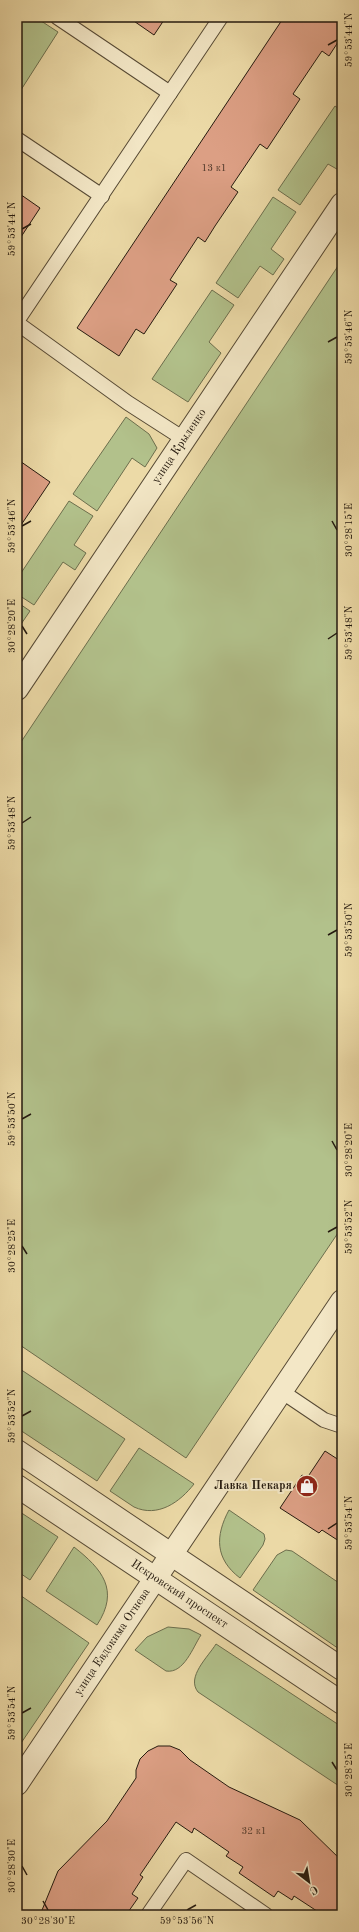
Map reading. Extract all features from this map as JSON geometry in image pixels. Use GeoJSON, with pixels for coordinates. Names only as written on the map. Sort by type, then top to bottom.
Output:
{"type":"FeatureCollection","features":[{"type":"Feature","properties":{"kind":"street","name":"улица Крыленко"},"geometry":{"type":"LineString","coordinates":[[17,688],[342,204]]}},
{"type":"Feature","properties":{"kind":"street","name":"улица Евдокима Огнева"},"geometry":{"type":"LineString","coordinates":[[17,1784],[342,1301]]}},
{"type":"Feature","properties":{"kind":"street"},"geometry":{"type":"LineString","coordinates":[[17,1452],[342,1669]]}},
{"type":"Feature","properties":{"kind":"street","name":"Искровский проспект"},"geometry":{"type":"LineString","coordinates":[[17,1486],[342,1703]]}},
{"type":"Feature","properties":{"kind":"lane"},"geometry":{"type":"LineString","coordinates":[[57,17],[170,93]]}},
{"type":"Feature","properties":{"kind":"lane"},"geometry":{"type":"LineString","coordinates":[[184,439],[128,403],[17,322],[221,17]]}},
{"type":"Feature","properties":{"kind":"lane"},"geometry":{"type":"LineString","coordinates":[[17,139],[102,196]]}},
{"type":"Feature","properties":{"kind":"lane"},"geometry":{"type":"LineString","coordinates":[[281,1391],[324,1420],[342,1426]]}},
{"type":"Feature","properties":{"kind":"lane"},"geometry":{"type":"LineString","coordinates":[[148,1915],[186,1860],[266,1915]]}},
{"type":"Feature","properties":{"kind":"green space"},"geometry":{"type":"Polygon","coordinates":[[[17,17],[35,17],[58,32],[19,93],[17,92],[17,17]]]}},
{"type":"Feature","properties":{"kind":"green space"},"geometry":{"type":"Polygon","coordinates":[[[335,106],[342,111],[342,143],[340,147],[342,148],[342,172],[328,164],[300,205],[278,190],[335,106]]]}},
{"type":"Feature","properties":{"kind":"green space"},"geometry":{"type":"Polygon","coordinates":[[[273,197],[296,212],[271,249],[284,259],[273,275],[260,266],[238,298],[216,283],[273,197]]]}},
{"type":"Feature","properties":{"kind":"green space"},"geometry":{"type":"Polygon","coordinates":[[[342,260],[342,1227],[186,1458],[17,1343],[17,748],[342,260]]]}},
{"type":"Feature","properties":{"kind":"green space"},"geometry":{"type":"Polygon","coordinates":[[[212,290],[234,305],[209,342],[221,353],[188,402],[152,379],[212,290]]]}},
{"type":"Feature","properties":{"kind":"green space"},"geometry":{"type":"Polygon","coordinates":[[[126,417],[149,434],[157,448],[145,467],[132,458],[97,511],[73,494],[126,417]]]}},
{"type":"Feature","properties":{"kind":"green space"},"geometry":{"type":"Polygon","coordinates":[[[69,501],[93,516],[74,545],[86,553],[75,570],[63,562],[34,605],[17,594],[17,579],[69,501]]]}},
{"type":"Feature","properties":{"kind":"green space"},"geometry":{"type":"Polygon","coordinates":[[[17,602],[30,611],[17,630],[17,602]]]}},
{"type":"Feature","properties":{"kind":"green space"},"geometry":{"type":"Polygon","coordinates":[[[17,1367],[125,1439],[97,1481],[17,1428],[17,1367]]]}},
{"type":"Feature","properties":{"kind":"green space"},"geometry":{"type":"Polygon","coordinates":[[[139,1448],[194,1484],[182,1497],[168,1506],[152,1511],[134,1507],[110,1491],[139,1448]]]}},
{"type":"Feature","properties":{"kind":"green space"},"geometry":{"type":"Polygon","coordinates":[[[17,1510],[58,1537],[30,1580],[17,1571],[17,1510]]]}},
{"type":"Feature","properties":{"kind":"green space"},"geometry":{"type":"Polygon","coordinates":[[[229,1510],[264,1534],[265,1539],[263,1545],[240,1578],[226,1563],[220,1547],[221,1529],[229,1510]]]}},
{"type":"Feature","properties":{"kind":"green space"},"geometry":{"type":"Polygon","coordinates":[[[74,1547],[93,1564],[105,1581],[107,1601],[104,1613],[97,1625],[46,1591],[74,1547]]]}},
{"type":"Feature","properties":{"kind":"green space"},"geometry":{"type":"Polygon","coordinates":[[[286,1550],[292,1551],[342,1585],[342,1651],[253,1590],[277,1555],[286,1550]]]}},
{"type":"Feature","properties":{"kind":"green space"},"geometry":{"type":"Polygon","coordinates":[[[17,1593],[89,1643],[17,1749],[17,1593]]]}},
{"type":"Feature","properties":{"kind":"green space"},"geometry":{"type":"Polygon","coordinates":[[[168,1627],[189,1629],[201,1635],[183,1664],[172,1671],[166,1671],[135,1650],[147,1637],[168,1627]]]}},
{"type":"Feature","properties":{"kind":"green space"},"geometry":{"type":"Polygon","coordinates":[[[216,1644],[342,1727],[342,1788],[198,1692],[195,1686],[196,1674],[216,1644]]]}},
{"type":"Feature","properties":{"kind":"building"},"geometry":{"type":"Polygon","coordinates":[[[128,17],[166,17],[154,35],[128,17]]]}},
{"type":"Feature","properties":{"kind":"building"},"geometry":{"type":"Polygon","coordinates":[[[284,17],[342,17],[342,36],[329,56],[322,51],[293,94],[300,99],[267,149],[260,144],[231,187],[238,192],[205,242],[198,237],[170,280],[177,284],[144,334],[136,329],[119,356],[77,328],[284,17]]]}},
{"type":"Feature","properties":{"kind":"building"},"geometry":{"type":"Polygon","coordinates":[[[17,192],[40,208],[17,243],[17,192]]]}},
{"type":"Feature","properties":{"kind":"building"},"geometry":{"type":"Polygon","coordinates":[[[17,459],[50,482],[17,531],[17,459]]]}},
{"type":"Feature","properties":{"kind":"building"},"geometry":{"type":"Polygon","coordinates":[[[325,1451],[342,1462],[342,1543],[322,1530],[319,1533],[280,1508],[302,1475],[307,1478],[325,1451]]]}},
{"type":"Feature","properties":{"kind":"building"},"geometry":{"type":"Polygon","coordinates":[[[158,1746],[170,1746],[180,1750],[190,1760],[229,1787],[300,1820],[342,1861],[342,1915],[323,1915],[294,1896],[292,1900],[278,1891],[274,1897],[239,1873],[243,1867],[226,1856],[229,1852],[194,1828],[192,1833],[176,1822],[140,1875],[143,1877],[132,1894],[138,1898],[126,1915],[40,1915],[58,1871],[107,1821],[136,1778],[136,1770],[140,1759],[148,1751],[158,1746]]]}},
{"type":"Feature","properties":{"kind":"place","name":"Лавка Пекаря"},"geometry":{"type":"Point","coordinates":[307,1486]}}]}
